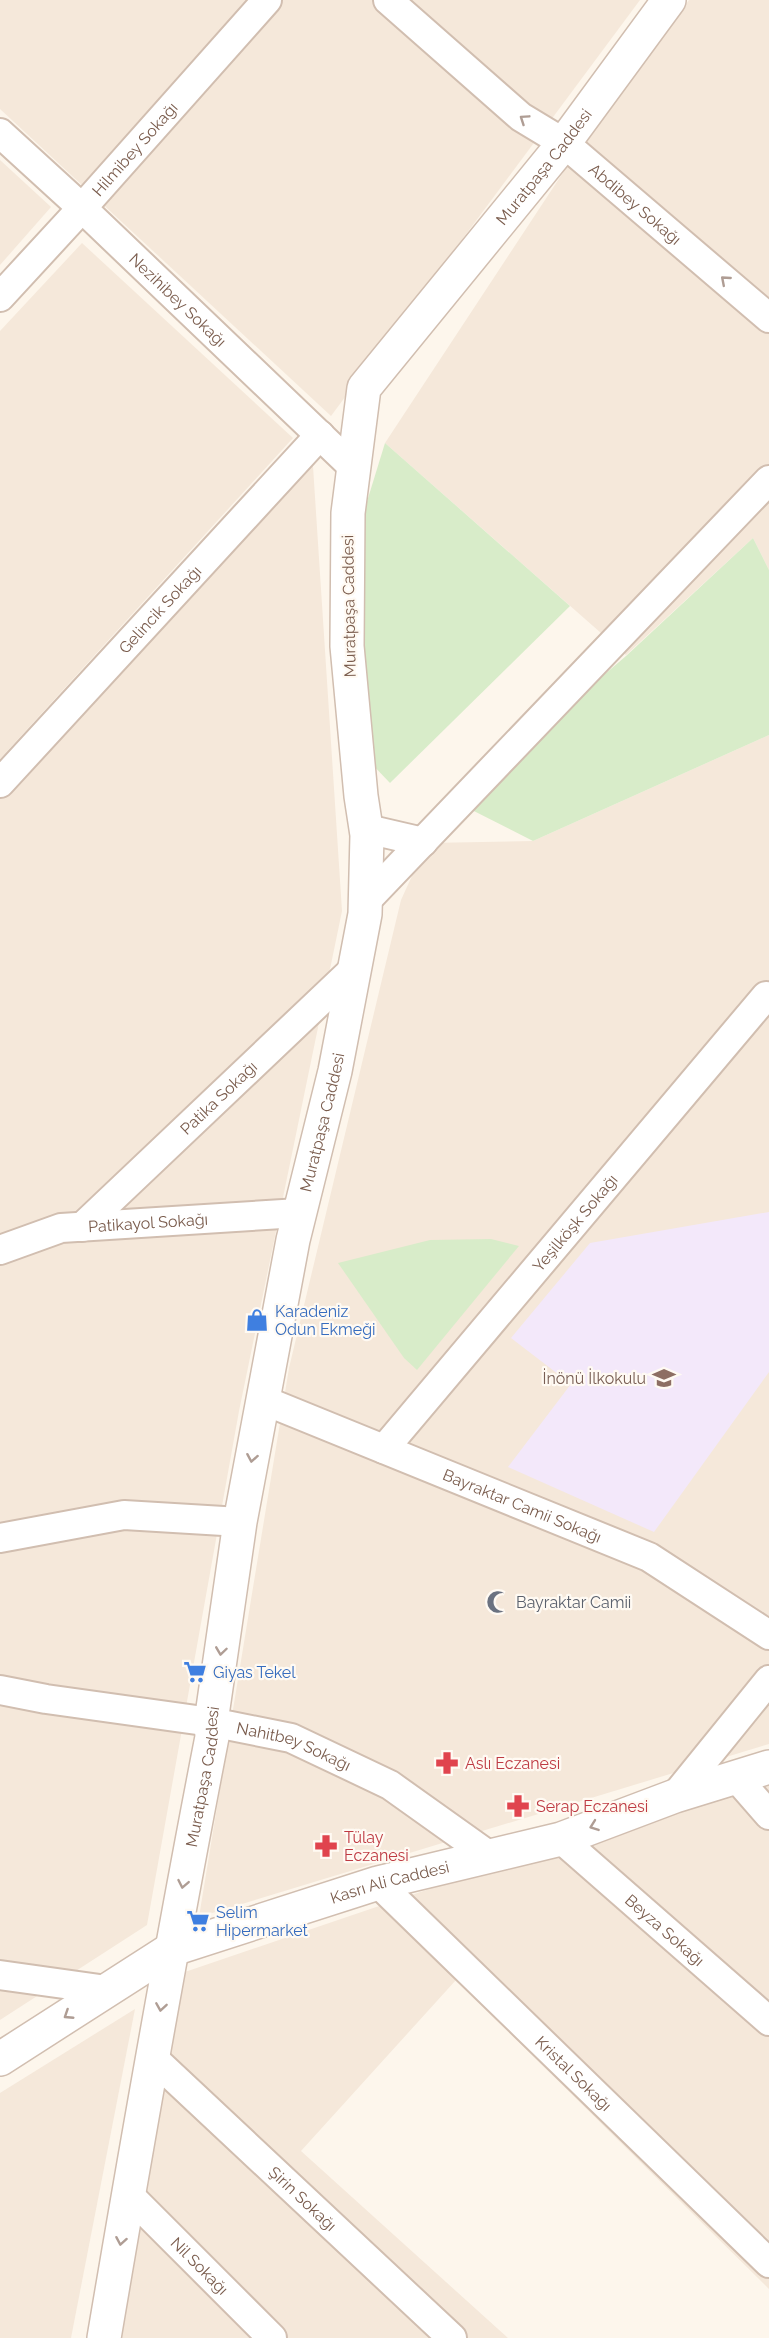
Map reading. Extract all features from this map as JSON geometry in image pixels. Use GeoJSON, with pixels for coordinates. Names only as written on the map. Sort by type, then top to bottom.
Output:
{"type":"FeatureCollection","features":[{"type":"Feature","properties":{"kind":"street","name":"Hilmibey Sokağı"},"geometry":{"type":"LineString","coordinates":[[0,297],[267,0]]}},
{"type":"Feature","properties":{"kind":"street","name":"Abdibey Sokağı"},"geometry":{"type":"LineString","coordinates":[[388,0],[521,117],[564,143],[769,318]]}},
{"type":"Feature","properties":{"kind":"street","name":"Muratpaşa Caddesi"},"geometry":{"type":"LineString","coordinates":[[104,2338],[154,2059],[170,1950],[212,1737],[211,1722],[240,1522],[299,1213],[335,1071],[365,914],[367,829],[361,796],[347,646],[348,513],[364,388],[564,143],[669,0]]}},
{"type":"Feature","properties":{"kind":"street","name":"Nezihibey Sokağı"},"geometry":{"type":"LineString","coordinates":[[0,133],[82,208],[354,468]]}},
{"type":"Feature","properties":{"kind":"street","name":"Gelincik Sokağı"},"geometry":{"type":"LineString","coordinates":[[0,783],[320,435]]}},
{"type":"Feature","properties":{"kind":"street"},"geometry":{"type":"LineString","coordinates":[[365,902],[769,480]]}},
{"type":"Feature","properties":{"kind":"street"},"geometry":{"type":"LineString","coordinates":[[367,829],[423,842]]}},
{"type":"Feature","properties":{"kind":"street","name":"Patika Sokağı"},"geometry":{"type":"LineString","coordinates":[[82,1227],[354,969]]}},
{"type":"Feature","properties":{"kind":"street","name":"Yeşilköşk Sokağı"},"geometry":{"type":"LineString","coordinates":[[384,1449],[768,997]]}},
{"type":"Feature","properties":{"kind":"street","name":"Patikayol Sokağı"},"geometry":{"type":"LineString","coordinates":[[0,1250],[61,1228],[299,1213]]}},
{"type":"Feature","properties":{"kind":"street","name":"Bayraktar Camii Sokağı"},"geometry":{"type":"LineString","coordinates":[[263,1401],[649,1557],[769,1635]]}},
{"type":"Feature","properties":{"kind":"street"},"geometry":{"type":"LineString","coordinates":[[0,1538],[124,1515],[240,1522]]}},
{"type":"Feature","properties":{"kind":"street"},"geometry":{"type":"LineString","coordinates":[[675,1796],[769,1680]]}},
{"type":"Feature","properties":{"kind":"street","name":"Nahitbey Sokağı"},"geometry":{"type":"LineString","coordinates":[[0,1690],[46,1699],[211,1722],[291,1738],[390,1785],[491,1857]]}},
{"type":"Feature","properties":{"kind":"street","name":"Kasrı Ali Caddesi"},"geometry":{"type":"LineString","coordinates":[[0,2059],[170,1950],[378,1883],[561,1839],[675,1796],[769,1767]]}},
{"type":"Feature","properties":{"kind":"street"},"geometry":{"type":"LineString","coordinates":[[735,1776],[769,1815]]}},
{"type":"Feature","properties":{"kind":"street","name":"Beyza Sokağı"},"geometry":{"type":"LineString","coordinates":[[561,1839],[769,2021]]}},
{"type":"Feature","properties":{"kind":"street","name":"Kristal Sokağı"},"geometry":{"type":"LineString","coordinates":[[378,1883],[769,2263]]}},
{"type":"Feature","properties":{"kind":"street"},"geometry":{"type":"LineString","coordinates":[[0,1975],[107,1990]]}},
{"type":"Feature","properties":{"kind":"street","name":"Şirin Sokağı"},"geometry":{"type":"LineString","coordinates":[[154,2059],[452,2338]]}},
{"type":"Feature","properties":{"kind":"street","name":"Nil Sokağı"},"geometry":{"type":"LineString","coordinates":[[129,2195],[272,2338]]}},
{"type":"Feature","properties":{"kind":"shaded area"},"geometry":{"type":"Polygon","coordinates":[[[0,0],[640,0],[331,416],[0,109],[0,0]]]}},
{"type":"Feature","properties":{"kind":"shaded area"},"geometry":{"type":"Polygon","coordinates":[[[689,0],[769,0],[769,570],[753,538],[626,655],[385,443],[570,162],[689,0]]]}},
{"type":"Feature","properties":{"kind":"shaded area"},"geometry":{"type":"Polygon","coordinates":[[[0,160],[51,207],[0,265],[0,160]]]}},
{"type":"Feature","properties":{"kind":"shaded area"},"geometry":{"type":"Polygon","coordinates":[[[82,243],[293,438],[0,759],[0,331],[82,243]]]}},
{"type":"Feature","properties":{"kind":"shaded area"},"geometry":{"type":"Polygon","coordinates":[[[312,451],[342,911],[239,1411],[147,1925],[0,2020],[0,794],[312,451]]]}},
{"type":"Feature","properties":{"kind":"shaded area"},"geometry":{"type":"Polygon","coordinates":[[[769,735],[769,1744],[199,1917],[289,1368],[401,900],[427,843],[533,841],[769,735]]]}},
{"type":"Feature","properties":{"kind":"shaded area","name":"İnönü İlkokulu"},"geometry":{"type":"Polygon","coordinates":[[[769,1212],[769,1372],[654,1532],[508,1467],[571,1384],[511,1338],[590,1243],[769,1212]]]}},
{"type":"Feature","properties":{"kind":"shaded area"},"geometry":{"type":"Polygon","coordinates":[[[769,1784],[769,2289],[456,1980],[301,2151],[508,2338],[115,2338],[179,1974],[447,1883],[769,1784]]]}},
{"type":"Feature","properties":{"kind":"shaded area"},"geometry":{"type":"Polygon","coordinates":[[[135,2009],[71,2338],[0,2338],[0,2093],[135,2009]]]}},
{"type":"Feature","properties":{"kind":"green space"},"geometry":{"type":"Polygon","coordinates":[[[385,443],[570,606],[390,783],[369,761],[357,534],[385,443]]]}},
{"type":"Feature","properties":{"kind":"green space"},"geometry":{"type":"Polygon","coordinates":[[[753,538],[769,570],[769,735],[533,841],[456,802],[626,656],[753,538]]]}},
{"type":"Feature","properties":{"kind":"green space"},"geometry":{"type":"Polygon","coordinates":[[[491,1239],[519,1246],[417,1370],[404,1358],[338,1263],[430,1240],[491,1239]]]}},
{"type":"Feature","properties":{"kind":"place","name":"Karadeniz Odun Ekmeği"},"geometry":{"type":"Point","coordinates":[257,1320]}},
{"type":"Feature","properties":{"kind":"place","name":"İnönü İlkokulu"},"geometry":{"type":"Point","coordinates":[664,1378]}},
{"type":"Feature","properties":{"kind":"place","name":"Bayraktar Camii"},"geometry":{"type":"Point","coordinates":[498,1602]}},
{"type":"Feature","properties":{"kind":"place","name":"Giyas Tekel"},"geometry":{"type":"Point","coordinates":[195,1672]}},
{"type":"Feature","properties":{"kind":"place","name":"Aslı Eczanesi"},"geometry":{"type":"Point","coordinates":[447,1763]}},
{"type":"Feature","properties":{"kind":"place","name":"Serap Eczanesi"},"geometry":{"type":"Point","coordinates":[518,1806]}},
{"type":"Feature","properties":{"kind":"place","name":"Tülay Eczanesi"},"geometry":{"type":"Point","coordinates":[326,1846]}},
{"type":"Feature","properties":{"kind":"place","name":"Selim Hipermarket"},"geometry":{"type":"Point","coordinates":[198,1921]}}]}
